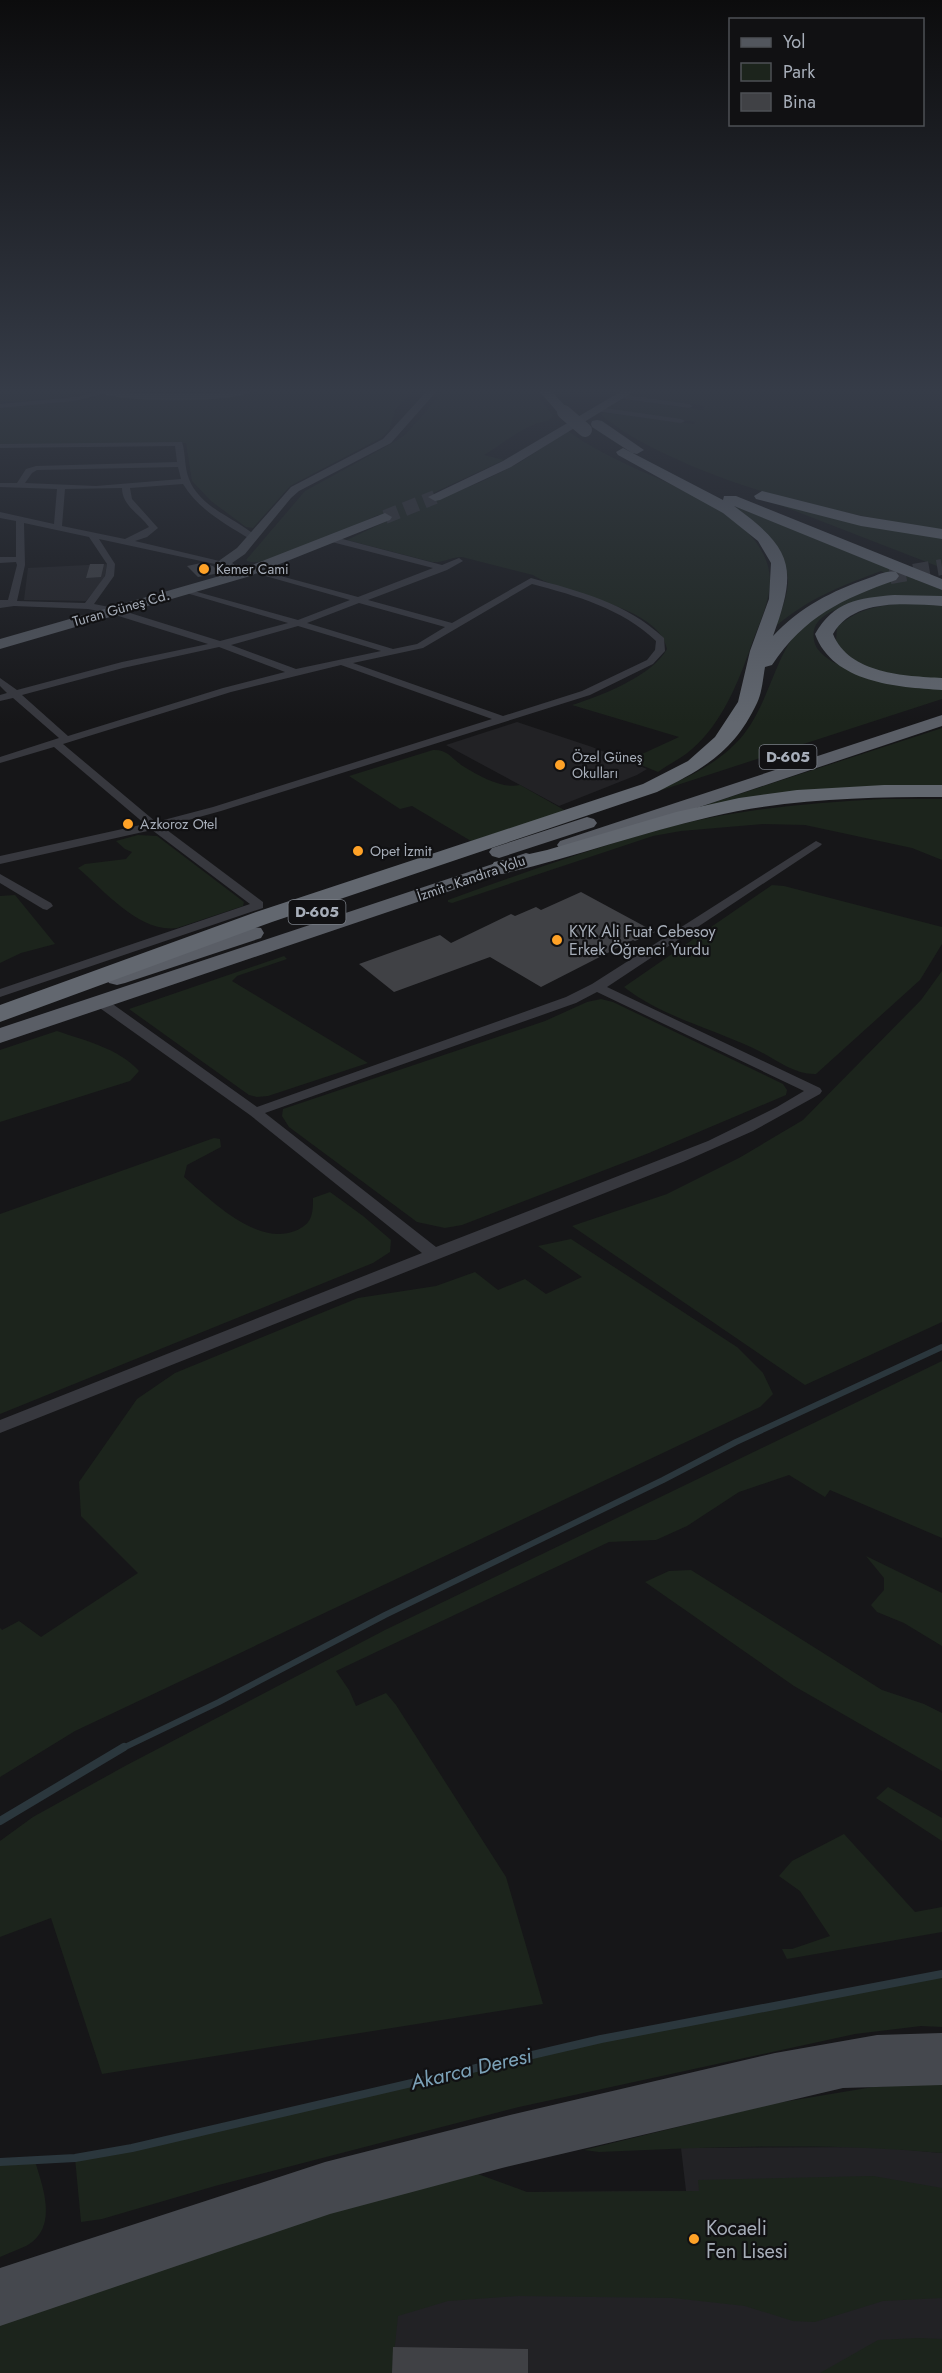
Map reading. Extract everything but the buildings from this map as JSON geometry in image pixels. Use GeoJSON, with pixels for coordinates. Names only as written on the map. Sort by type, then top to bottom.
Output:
{"type":"FeatureCollection","features":[{"type":"Feature","properties":{"kind":"highway"},"geometry":{"type":"LineString","coordinates":[[0,1015],[284,910],[650,788],[695,765],[723,741],[748,702],[759,651],[778,599],[779,563],[764,538],[717,503]]}},
{"type":"Feature","properties":{"kind":"highway"},"geometry":{"type":"LineString","coordinates":[[741,503],[942,585]]}},
{"type":"Feature","properties":{"kind":"highway"},"geometry":{"type":"LineString","coordinates":[[766,503],[942,575]]}},
{"type":"Feature","properties":{"kind":"highway"},"geometry":{"type":"LineString","coordinates":[[788,503],[822,512],[942,534]]}},
{"type":"Feature","properties":{"kind":"highway"},"geometry":{"type":"LineString","coordinates":[[755,678],[776,642],[801,617],[843,593],[890,576]]}},
{"type":"Feature","properties":{"kind":"highway"},"geometry":{"type":"LineString","coordinates":[[942,601],[895,600],[868,603],[835,617],[827,625],[824,634],[833,652],[853,666],[888,677],[942,684]]}},
{"type":"Feature","properties":{"kind":"highway","name":"İzmit - Kandıra Yolu"},"geometry":{"type":"LineString","coordinates":[[0,1015],[942,705]]}},
{"type":"Feature","properties":{"kind":"highway","name":"İzmit - Kandıra Yolu"},"geometry":{"type":"LineString","coordinates":[[0,1036],[942,720]]}},
{"type":"Feature","properties":{"kind":"highway"},"geometry":{"type":"LineString","coordinates":[[502,867],[545,858],[642,827],[723,808],[829,793],[942,791]]}},
{"type":"Feature","properties":{"kind":"main road"},"geometry":{"type":"LineString","coordinates":[[248,572],[228,567],[224,563],[241,551],[283,503]]}},
{"type":"Feature","properties":{"kind":"main road","name":"Turan Güneş Cd."},"geometry":{"type":"LineString","coordinates":[[0,645],[111,610],[248,572],[385,517]]}},
{"type":"Feature","properties":{"kind":"main road"},"geometry":{"type":"LineString","coordinates":[[0,2286],[325,2180],[510,2132],[774,2069],[877,2051],[942,2049]]}},
{"type":"Feature","properties":{"kind":"main road"},"geometry":{"type":"LineString","coordinates":[[0,2308],[330,2197],[502,2151],[843,2072],[942,2069]]}},
{"type":"Feature","properties":{"kind":"street"},"geometry":{"type":"LineString","coordinates":[[58,526],[60,503]]}},
{"type":"Feature","properties":{"kind":"street"},"geometry":{"type":"LineString","coordinates":[[126,542],[154,528],[130,503]]}},
{"type":"Feature","properties":{"kind":"street"},"geometry":{"type":"LineString","coordinates":[[204,503],[253,537]]}},
{"type":"Feature","properties":{"kind":"street"},"geometry":{"type":"LineString","coordinates":[[0,515],[224,563]]}},
{"type":"Feature","properties":{"kind":"street"},"geometry":{"type":"LineString","coordinates":[[12,604],[21,560],[20,519]]}},
{"type":"Feature","properties":{"kind":"street"},"geometry":{"type":"LineString","coordinates":[[88,606],[109,576],[111,564],[92,534]]}},
{"type":"Feature","properties":{"kind":"street"},"geometry":{"type":"LineString","coordinates":[[331,540],[444,568]]}},
{"type":"Feature","properties":{"kind":"street"},"geometry":{"type":"LineString","coordinates":[[0,560],[21,560]]}},
{"type":"Feature","properties":{"kind":"street"},"geometry":{"type":"LineString","coordinates":[[0,698],[122,665],[219,644],[299,623],[459,561]]}},
{"type":"Feature","properties":{"kind":"street"},"geometry":{"type":"LineString","coordinates":[[248,572],[362,600],[454,627]]}},
{"type":"Feature","properties":{"kind":"street"},"geometry":{"type":"LineString","coordinates":[[0,760],[295,672],[420,645],[531,580],[572,592],[624,613],[642,623],[661,640],[660,651],[650,663],[630,674],[586,693],[506,720],[154,826],[0,860]]}},
{"type":"Feature","properties":{"kind":"street"},"geometry":{"type":"LineString","coordinates":[[186,590],[394,652]]}},
{"type":"Feature","properties":{"kind":"street"},"geometry":{"type":"LineString","coordinates":[[0,605],[88,606],[111,610],[219,644],[295,672]]}},
{"type":"Feature","properties":{"kind":"street"},"geometry":{"type":"LineString","coordinates":[[342,663],[506,720]]}},
{"type":"Feature","properties":{"kind":"street"},"geometry":{"type":"LineString","coordinates":[[0,681],[16,694],[61,741],[154,826],[259,905],[0,993]]}},
{"type":"Feature","properties":{"kind":"street"},"geometry":{"type":"LineString","coordinates":[[255,1112],[551,1009],[597,987],[816,844]]}},
{"type":"Feature","properties":{"kind":"street"},"geometry":{"type":"LineString","coordinates":[[0,878],[47,906]]}},
{"type":"Feature","properties":{"kind":"street"},"geometry":{"type":"LineString","coordinates":[[0,1427],[292,1308],[724,1139],[792,1106],[815,1090],[597,987]]}},
{"type":"Feature","properties":{"kind":"street"},"geometry":{"type":"LineString","coordinates":[[102,1003],[255,1112],[434,1254]]}},
{"type":"Feature","properties":{"kind":"shaded area"},"geometry":{"type":"Polygon","coordinates":[[[107,564],[104,579],[86,601],[24,600],[28,568],[107,564]]]}},
{"type":"Feature","properties":{"kind":"shaded area","name":"Özel Güneş Okulları"},"geometry":{"type":"Polygon","coordinates":[[[517,722],[592,747],[647,769],[559,806],[446,745],[517,722]]]}},
{"type":"Feature","properties":{"kind":"shaded area","name":"Kocaeli Fen Lisesi"},"geometry":{"type":"Polygon","coordinates":[[[877,2147],[942,2153],[942,2373],[334,2373],[527,2192],[686,2191],[681,2148],[877,2147]]]}},
{"type":"Feature","properties":{"kind":"green space"},"geometry":{"type":"Polygon","coordinates":[[[213,503],[275,503],[253,528],[246,527],[213,503]]]}},
{"type":"Feature","properties":{"kind":"green space"},"geometry":{"type":"Polygon","coordinates":[[[295,503],[707,503],[737,522],[754,539],[765,559],[770,581],[766,606],[728,702],[712,728],[702,739],[688,752],[658,772],[629,760],[679,737],[572,705],[625,684],[650,668],[667,649],[660,634],[647,622],[630,612],[533,575],[462,557],[432,562],[347,540],[391,519],[378,515],[289,554],[270,560],[255,562],[246,560],[295,503]]]}},
{"type":"Feature","properties":{"kind":"green space"},"geometry":{"type":"Polygon","coordinates":[[[774,503],[942,537],[942,568],[774,503]]]}},
{"type":"Feature","properties":{"kind":"green space"},"geometry":{"type":"Polygon","coordinates":[[[805,503],[942,503],[942,531],[873,518],[805,503]]]}},
{"type":"Feature","properties":{"kind":"green space"},"geometry":{"type":"Polygon","coordinates":[[[732,505],[942,590],[942,598],[886,600],[841,608],[824,616],[815,628],[815,644],[825,657],[847,669],[942,688],[942,699],[631,800],[692,774],[733,746],[754,719],[785,652],[805,622],[820,610],[846,597],[896,579],[881,571],[852,582],[801,607],[776,626],[787,592],[786,571],[774,551],[732,505]]]}},
{"type":"Feature","properties":{"kind":"green space"},"geometry":{"type":"Polygon","coordinates":[[[906,603],[942,604],[942,681],[898,676],[868,668],[844,653],[836,641],[837,627],[853,616],[878,607],[906,603]]]}},
{"type":"Feature","properties":{"kind":"green space"},"geometry":{"type":"Polygon","coordinates":[[[942,728],[942,786],[681,813],[942,728]]]}},
{"type":"Feature","properties":{"kind":"green space"},"geometry":{"type":"Polygon","coordinates":[[[433,750],[447,753],[466,768],[492,781],[513,786],[520,785],[566,811],[471,841],[412,806],[400,809],[349,776],[433,750]]]}},
{"type":"Feature","properties":{"kind":"green space"},"geometry":{"type":"Polygon","coordinates":[[[882,799],[942,799],[942,860],[912,848],[805,825],[763,824],[681,831],[653,836],[452,903],[448,902],[448,900],[575,856],[680,824],[766,809],[882,799]]]}},
{"type":"Feature","properties":{"kind":"green space"},"geometry":{"type":"Polygon","coordinates":[[[138,835],[157,836],[244,902],[243,906],[177,928],[163,928],[136,917],[78,868],[85,864],[126,859],[132,852],[116,841],[138,835]]]}},
{"type":"Feature","properties":{"kind":"green space"},"geometry":{"type":"Polygon","coordinates":[[[772,885],[784,886],[942,927],[942,944],[920,980],[816,1074],[791,1069],[753,1048],[670,1014],[624,987],[772,885]]]}},
{"type":"Feature","properties":{"kind":"green space"},"geometry":{"type":"Polygon","coordinates":[[[15,895],[55,944],[21,953],[0,963],[0,896],[15,895]]]}},
{"type":"Feature","properties":{"kind":"green space"},"geometry":{"type":"Polygon","coordinates":[[[284,956],[287,959],[237,976],[232,981],[368,1063],[268,1096],[257,1097],[249,1095],[129,1009],[284,956]]]}},
{"type":"Feature","properties":{"kind":"green space"},"geometry":{"type":"Polygon","coordinates":[[[942,971],[942,1322],[805,1385],[572,1226],[667,1194],[739,1158],[803,1120],[921,1000],[942,971]]]}},
{"type":"Feature","properties":{"kind":"green space"},"geometry":{"type":"Polygon","coordinates":[[[601,999],[613,1002],[783,1084],[787,1090],[786,1095],[649,1153],[462,1225],[445,1228],[417,1222],[289,1127],[282,1116],[283,1109],[545,1021],[587,1002],[601,999]]]}},
{"type":"Feature","properties":{"kind":"green space"},"geometry":{"type":"Polygon","coordinates":[[[57,1031],[111,1051],[131,1063],[139,1071],[130,1081],[0,1122],[0,1050],[57,1031]]]}},
{"type":"Feature","properties":{"kind":"green space"},"geometry":{"type":"Polygon","coordinates":[[[214,1138],[220,1139],[221,1147],[187,1165],[184,1177],[235,1218],[250,1227],[265,1232],[280,1234],[295,1231],[308,1222],[313,1209],[313,1198],[330,1192],[391,1240],[390,1252],[373,1263],[0,1414],[0,1214],[214,1138]]]}},
{"type":"Feature","properties":{"kind":"green space"},"geometry":{"type":"Polygon","coordinates":[[[571,1239],[737,1347],[763,1373],[773,1394],[760,1407],[75,1731],[0,1777],[0,1628],[2,1630],[19,1621],[41,1637],[138,1573],[81,1516],[79,1482],[137,1399],[175,1373],[358,1298],[436,1286],[475,1272],[498,1290],[525,1279],[546,1294],[582,1277],[538,1246],[571,1239]]]}},
{"type":"Feature","properties":{"kind":"green space"},"geometry":{"type":"Polygon","coordinates":[[[942,1361],[942,1538],[830,1490],[825,1497],[789,1475],[739,1492],[687,1526],[656,1540],[609,1542],[336,1671],[349,1690],[356,1706],[386,1693],[396,1705],[506,1877],[543,2004],[102,2074],[51,1918],[0,1937],[0,1841],[33,1817],[125,1766],[385,1630],[942,1361]]]}},
{"type":"Feature","properties":{"kind":"green space"},"geometry":{"type":"Polygon","coordinates":[[[866,1556],[942,1593],[942,1646],[904,1623],[877,1612],[871,1605],[884,1590],[884,1578],[866,1556]]]}},
{"type":"Feature","properties":{"kind":"green space"},"geometry":{"type":"Polygon","coordinates":[[[691,1570],[882,1690],[924,1704],[942,1713],[942,1771],[794,1686],[645,1582],[669,1571],[691,1570]]]}},
{"type":"Feature","properties":{"kind":"green space"},"geometry":{"type":"Polygon","coordinates":[[[888,1787],[942,1818],[942,1841],[876,1798],[888,1787]]]}},
{"type":"Feature","properties":{"kind":"green space"},"geometry":{"type":"Polygon","coordinates":[[[844,1834],[915,1912],[942,1907],[942,1932],[787,1959],[782,1949],[792,1949],[830,1936],[800,1891],[779,1876],[792,1861],[844,1834]]]}},
{"type":"Feature","properties":{"kind":"green space"},"geometry":{"type":"Polygon","coordinates":[[[942,1974],[942,2027],[921,2026],[855,2034],[519,2107],[215,2186],[102,2219],[81,2222],[75,2158],[132,2148],[601,2039],[942,1974]]]}},
{"type":"Feature","properties":{"kind":"green space"},"geometry":{"type":"Polygon","coordinates":[[[942,2083],[942,2153],[813,2147],[728,2147],[599,2152],[584,2150],[771,2104],[873,2087],[942,2083]]]}},
{"type":"Feature","properties":{"kind":"green space"},"geometry":{"type":"Polygon","coordinates":[[[35,2161],[46,2207],[42,2229],[26,2246],[0,2257],[0,2162],[35,2161]]]}},
{"type":"Feature","properties":{"kind":"green space"},"geometry":{"type":"Polygon","coordinates":[[[464,2169],[527,2192],[699,2191],[698,2180],[873,2176],[942,2188],[942,2298],[883,2301],[815,2322],[793,2321],[745,2306],[673,2298],[518,2296],[448,2301],[398,2316],[392,2373],[0,2373],[0,2320],[464,2169]]]}},
{"type":"Feature","properties":{"kind":"green space"},"geometry":{"type":"Polygon","coordinates":[[[942,2339],[942,2373],[820,2373],[878,2340],[942,2339]]]}},
{"type":"Feature","properties":{"kind":"waterway"},"geometry":{"type":"LineString","coordinates":[[121,1749],[219,1702],[385,1615],[663,1480],[736,1442],[942,1347]]}},
{"type":"Feature","properties":{"kind":"waterway"},"geometry":{"type":"LineString","coordinates":[[0,1821],[124,1747]]}},
{"type":"Feature","properties":{"kind":"waterway","name":"Akarca Deresi"},"geometry":{"type":"LineString","coordinates":[[0,2162],[75,2158],[132,2148],[601,2039],[942,1974]]}},
{"type":"Feature","properties":{"kind":"tunnel"},"geometry":{"type":"LineString","coordinates":[[385,517],[421,503]]}},
{"type":"Feature","properties":{"kind":"tunnel"},"geometry":{"type":"LineString","coordinates":[[890,576],[942,567]]}},
{"type":"Feature","properties":{"kind":"place","name":"Kemer Cami"},"geometry":{"type":"Point","coordinates":[204,569]}},
{"type":"Feature","properties":{"kind":"place","name":"Özel Güneş Okulları"},"geometry":{"type":"Point","coordinates":[560,765]}},
{"type":"Feature","properties":{"kind":"place","name":"Azkoroz Otel"},"geometry":{"type":"Point","coordinates":[128,824]}},
{"type":"Feature","properties":{"kind":"place","name":"Opet İzmit"},"geometry":{"type":"Point","coordinates":[358,851]}},
{"type":"Feature","properties":{"kind":"place","name":"KYK Ali Fuat Cebesoy Erkek Öğrenci Yurdu"},"geometry":{"type":"Point","coordinates":[557,940]}},
{"type":"Feature","properties":{"kind":"place","name":"Kocaeli Fen Lisesi"},"geometry":{"type":"Point","coordinates":[694,2239]}}]}
